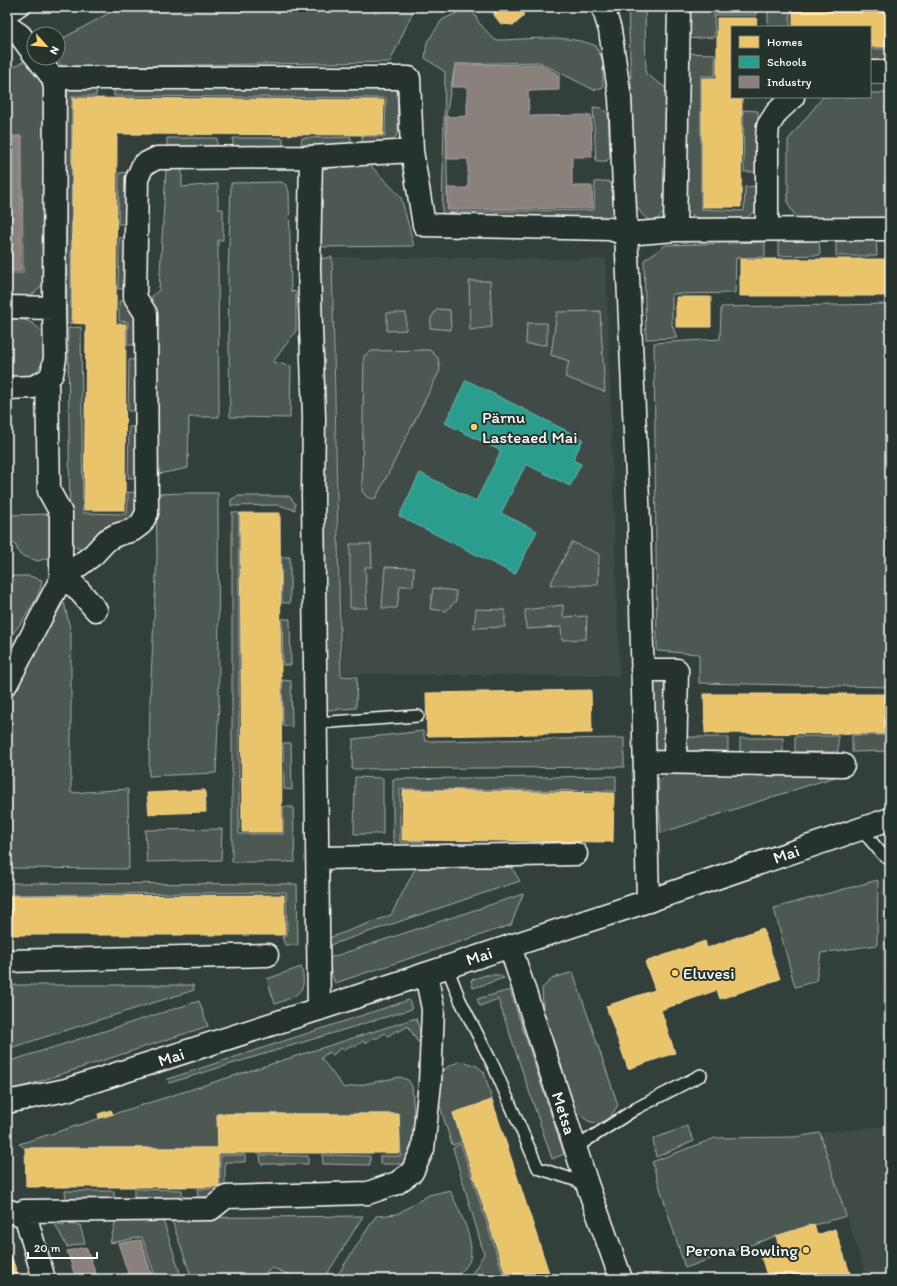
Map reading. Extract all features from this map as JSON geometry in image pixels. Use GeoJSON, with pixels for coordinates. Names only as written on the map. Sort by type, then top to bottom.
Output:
{"type":"FeatureCollection","features":[{"type":"Feature","properties":{"kind":"street"},"geometry":{"type":"LineString","coordinates":[[603,7],[610,30],[620,98],[639,522],[648,901]]}},
{"type":"Feature","properties":{"kind":"street"},"geometry":{"type":"LineString","coordinates":[[675,230],[679,7]]}},
{"type":"Feature","properties":{"kind":"street"},"geometry":{"type":"LineString","coordinates":[[7,26],[20,35],[26,43]]}},
{"type":"Feature","properties":{"kind":"street"},"geometry":{"type":"LineString","coordinates":[[7,388],[33,387],[47,380],[52,374],[55,358],[55,88],[53,78],[43,66]]}},
{"type":"Feature","properties":{"kind":"street"},"geometry":{"type":"LineString","coordinates":[[871,72],[890,72]]}},
{"type":"Feature","properties":{"kind":"street"},"geometry":{"type":"LineString","coordinates":[[53,78],[409,78],[412,151],[424,225],[610,228],[626,234],[675,230],[890,229]]}},
{"type":"Feature","properties":{"kind":"street"},"geometry":{"type":"LineString","coordinates":[[767,229],[768,126],[777,112],[792,98]]}},
{"type":"Feature","properties":{"kind":"street"},"geometry":{"type":"LineString","coordinates":[[7,683],[61,579],[94,555],[107,540],[116,535],[133,530],[141,524],[147,513],[146,314],[134,297],[138,179],[143,165],[157,158],[311,156],[412,151]]}},
{"type":"Feature","properties":{"kind":"street"},"geometry":{"type":"LineString","coordinates":[[311,156],[309,268],[314,418],[313,494],[320,1009]]}},
{"type":"Feature","properties":{"kind":"street"},"geometry":{"type":"LineString","coordinates":[[7,307],[54,308]]}},
{"type":"Feature","properties":{"kind":"street"},"geometry":{"type":"LineString","coordinates":[[47,380],[49,491],[61,513],[61,579]]}},
{"type":"Feature","properties":{"kind":"street"},"geometry":{"type":"LineString","coordinates":[[61,579],[76,588],[96,610]]}},
{"type":"Feature","properties":{"kind":"street"},"geometry":{"type":"LineString","coordinates":[[642,670],[677,670],[675,762]]}},
{"type":"Feature","properties":{"kind":"street"},"geometry":{"type":"LineString","coordinates":[[645,762],[844,765]]}},
{"type":"Feature","properties":{"kind":"street","name":"Mai"},"geometry":{"type":"LineString","coordinates":[[7,1102],[66,1090],[320,1009],[648,901],[890,819]]}},
{"type":"Feature","properties":{"kind":"street"},"geometry":{"type":"LineString","coordinates":[[318,858],[576,854]]}},
{"type":"Feature","properties":{"kind":"street","name":"Metsa"},"geometry":{"type":"LineString","coordinates":[[510,946],[575,1148],[621,1279]]}},
{"type":"Feature","properties":{"kind":"street"},"geometry":{"type":"LineString","coordinates":[[7,961],[267,955]]}},
{"type":"Feature","properties":{"kind":"street"},"geometry":{"type":"LineString","coordinates":[[44,1279],[16,1211],[211,1210],[226,1197],[368,1193],[397,1184],[412,1172],[423,1149],[430,1083],[433,1009],[426,974]]}},
{"type":"Feature","properties":{"kind":"street","name":"Mai"},"geometry":{"type":"LineString","coordinates":[[7,1119],[66,1090]]}},
{"type":"Feature","properties":{"kind":"lane"},"geometry":{"type":"LineString","coordinates":[[7,19],[25,7]]}},
{"type":"Feature","properties":{"kind":"lane"},"geometry":{"type":"LineString","coordinates":[[316,723],[418,716]]}},
{"type":"Feature","properties":{"kind":"lane"},"geometry":{"type":"LineString","coordinates":[[861,829],[882,854],[890,860]]}},
{"type":"Feature","properties":{"kind":"lane"},"geometry":{"type":"LineString","coordinates":[[448,966],[460,1000],[494,1067],[538,1168],[587,1184]]}},
{"type":"Feature","properties":{"kind":"lane"},"geometry":{"type":"LineString","coordinates":[[575,1148],[636,1108],[701,1075]]}},
{"type":"Feature","properties":{"kind":"shaded area"},"geometry":{"type":"Polygon","coordinates":[[[120,7],[415,7],[390,62],[62,67],[66,66],[66,37],[120,7]]]}},
{"type":"Feature","properties":{"kind":"shaded area"},"geometry":{"type":"Polygon","coordinates":[[[628,7],[645,7],[646,74],[666,88],[668,207],[659,218],[651,221],[644,216],[636,205],[628,7]]]}},
{"type":"Feature","properties":{"kind":"shaded area"},"geometry":{"type":"Polygon","coordinates":[[[687,7],[756,7],[756,15],[714,15],[715,37],[684,39],[687,7]]]}},
{"type":"Feature","properties":{"kind":"shaded area"},"geometry":{"type":"Polygon","coordinates":[[[768,7],[790,7],[790,26],[768,26],[768,7]]]}},
{"type":"Feature","properties":{"kind":"shaded area"},"geometry":{"type":"Polygon","coordinates":[[[465,9],[473,11],[479,23],[495,40],[559,38],[584,42],[596,46],[603,61],[603,87],[594,90],[539,62],[455,64],[446,116],[448,218],[442,215],[445,72],[425,58],[427,42],[442,20],[465,9]]]}},
{"type":"Feature","properties":{"kind":"shaded area"},"geometry":{"type":"Polygon","coordinates":[[[871,49],[890,49],[890,64],[871,64],[871,49]]]}},
{"type":"Feature","properties":{"kind":"shaded area"},"geometry":{"type":"Polygon","coordinates":[[[684,53],[715,54],[715,76],[701,76],[701,209],[744,211],[745,187],[758,186],[758,209],[746,218],[697,218],[689,213],[686,207],[684,53]]]}},
{"type":"Feature","properties":{"kind":"shaded area"},"geometry":{"type":"Polygon","coordinates":[[[26,60],[26,66],[30,66],[41,80],[44,88],[44,282],[32,294],[14,298],[7,297],[7,273],[23,273],[22,136],[7,136],[7,71],[26,60]]]}},
{"type":"Feature","properties":{"kind":"shaded area"},"geometry":{"type":"Polygon","coordinates":[[[114,84],[397,88],[398,132],[393,143],[362,145],[362,136],[385,136],[386,98],[114,96],[114,84]]]}},
{"type":"Feature","properties":{"kind":"shaded area"},"geometry":{"type":"Polygon","coordinates":[[[70,87],[93,87],[97,90],[96,96],[72,96],[71,324],[67,324],[66,113],[68,89],[70,87]]]}},
{"type":"Feature","properties":{"kind":"shaded area"},"geometry":{"type":"Polygon","coordinates":[[[871,93],[890,93],[890,219],[801,220],[794,214],[788,204],[788,140],[822,98],[871,98],[871,93]]]}},
{"type":"Feature","properties":{"kind":"shaded area"},"geometry":{"type":"Polygon","coordinates":[[[593,107],[602,108],[608,114],[610,156],[607,161],[596,161],[593,107]]]}},
{"type":"Feature","properties":{"kind":"shaded area"},"geometry":{"type":"Polygon","coordinates":[[[743,110],[758,111],[758,172],[744,172],[743,110]]]}},
{"type":"Feature","properties":{"kind":"shaded area"},"geometry":{"type":"Polygon","coordinates":[[[351,137],[351,145],[301,145],[302,138],[351,137]]]}},
{"type":"Feature","properties":{"kind":"shaded area"},"geometry":{"type":"Polygon","coordinates":[[[167,138],[217,138],[217,146],[167,146],[167,138]]]}},
{"type":"Feature","properties":{"kind":"shaded area"},"geometry":{"type":"Polygon","coordinates":[[[233,138],[283,138],[283,146],[233,146],[233,138]]]}},
{"type":"Feature","properties":{"kind":"shaded area"},"geometry":{"type":"Polygon","coordinates":[[[368,163],[401,197],[414,246],[319,247],[317,169],[368,163]]]}},
{"type":"Feature","properties":{"kind":"shaded area"},"geometry":{"type":"Polygon","coordinates":[[[182,167],[182,187],[218,184],[218,209],[223,209],[223,240],[218,240],[219,417],[189,417],[188,468],[154,475],[156,354],[152,296],[159,290],[166,169],[182,167]]]}},
{"type":"Feature","properties":{"kind":"shaded area"},"geometry":{"type":"Polygon","coordinates":[[[129,172],[130,214],[125,224],[118,224],[119,173],[129,172]]]}},
{"type":"Feature","properties":{"kind":"shaded area"},"geometry":{"type":"Polygon","coordinates":[[[607,181],[613,184],[614,212],[606,219],[451,218],[450,212],[594,210],[595,182],[607,181]]]}},
{"type":"Feature","properties":{"kind":"shaded area"},"geometry":{"type":"Polygon","coordinates":[[[282,182],[287,186],[289,192],[291,291],[296,292],[296,331],[273,362],[291,366],[290,418],[230,417],[228,275],[231,183],[282,182]]]}},
{"type":"Feature","properties":{"kind":"shaded area"},"geometry":{"type":"Polygon","coordinates":[[[130,237],[125,289],[118,289],[119,238],[130,237]]]}},
{"type":"Feature","properties":{"kind":"shaded area"},"geometry":{"type":"Polygon","coordinates":[[[819,238],[820,255],[778,256],[778,239],[819,238]]]}},
{"type":"Feature","properties":{"kind":"shaded area"},"geometry":{"type":"Polygon","coordinates":[[[876,239],[877,256],[836,256],[836,240],[876,239]]]}},
{"type":"Feature","properties":{"kind":"shaded area"},"geometry":{"type":"Polygon","coordinates":[[[765,242],[765,257],[736,258],[735,293],[672,294],[672,325],[677,338],[646,339],[644,260],[666,245],[765,242]]]}},
{"type":"Feature","properties":{"kind":"shaded area"},"geometry":{"type":"Polygon","coordinates":[[[332,257],[341,676],[357,677],[356,708],[329,710],[326,708],[319,259],[332,257]]]}},
{"type":"Feature","properties":{"kind":"shaded area","name":"Pärnu Lasteaed Mai"},"geometry":{"type":"Polygon","coordinates":[[[333,257],[606,259],[620,676],[343,674],[333,257]]]}},
{"type":"Feature","properties":{"kind":"shaded area"},"geometry":{"type":"Polygon","coordinates":[[[469,281],[490,281],[492,327],[470,330],[469,281]]]}},
{"type":"Feature","properties":{"kind":"shaded area"},"geometry":{"type":"Polygon","coordinates":[[[119,301],[130,301],[140,323],[140,333],[135,345],[127,345],[128,322],[119,321],[119,301]]]}},
{"type":"Feature","properties":{"kind":"shaded area"},"geometry":{"type":"Polygon","coordinates":[[[890,304],[890,687],[699,683],[699,654],[657,651],[654,343],[720,339],[721,307],[890,304]]]}},
{"type":"Feature","properties":{"kind":"shaded area"},"geometry":{"type":"Polygon","coordinates":[[[437,309],[450,310],[451,330],[430,328],[431,318],[437,309]]]}},
{"type":"Feature","properties":{"kind":"shaded area"},"geometry":{"type":"Polygon","coordinates":[[[600,311],[605,392],[565,377],[569,361],[551,355],[557,312],[600,311]]]}},
{"type":"Feature","properties":{"kind":"shaded area"},"geometry":{"type":"Polygon","coordinates":[[[387,313],[406,313],[406,330],[387,331],[387,313]]]}},
{"type":"Feature","properties":{"kind":"shaded area"},"geometry":{"type":"Polygon","coordinates":[[[7,319],[28,321],[45,334],[44,361],[35,373],[25,381],[7,383],[7,319]]]}},
{"type":"Feature","properties":{"kind":"shaded area"},"geometry":{"type":"Polygon","coordinates":[[[527,323],[547,323],[547,345],[526,344],[527,323]]]}},
{"type":"Feature","properties":{"kind":"shaded area"},"geometry":{"type":"Polygon","coordinates":[[[81,327],[83,513],[127,514],[128,492],[140,493],[140,516],[88,548],[77,548],[70,543],[68,328],[81,327]]]}},
{"type":"Feature","properties":{"kind":"shaded area"},"geometry":{"type":"Polygon","coordinates":[[[430,350],[438,358],[440,370],[376,498],[370,498],[362,491],[364,356],[372,351],[430,350]]]}},
{"type":"Feature","properties":{"kind":"shaded area"},"geometry":{"type":"Polygon","coordinates":[[[140,359],[141,401],[135,411],[128,411],[129,360],[140,359]]]}},
{"type":"Feature","properties":{"kind":"shaded area"},"geometry":{"type":"Polygon","coordinates":[[[140,426],[141,468],[135,478],[128,478],[129,427],[140,426]]]}},
{"type":"Feature","properties":{"kind":"shaded area"},"geometry":{"type":"Polygon","coordinates":[[[218,493],[219,699],[216,773],[149,776],[150,700],[157,556],[156,494],[218,493]]]}},
{"type":"Feature","properties":{"kind":"shaded area"},"geometry":{"type":"Polygon","coordinates":[[[237,496],[289,496],[295,503],[295,510],[279,505],[231,506],[231,500],[237,496]]]}},
{"type":"Feature","properties":{"kind":"shaded area"},"geometry":{"type":"Polygon","coordinates":[[[232,512],[239,513],[239,834],[283,834],[283,807],[293,807],[295,862],[232,862],[232,512]]]}},
{"type":"Feature","properties":{"kind":"shaded area"},"geometry":{"type":"Polygon","coordinates":[[[52,514],[50,557],[38,561],[20,555],[15,544],[7,543],[7,515],[52,514]]]}},
{"type":"Feature","properties":{"kind":"shaded area"},"geometry":{"type":"Polygon","coordinates":[[[572,542],[599,554],[598,585],[550,585],[572,542]]]}},
{"type":"Feature","properties":{"kind":"shaded area"},"geometry":{"type":"Polygon","coordinates":[[[350,544],[371,544],[372,567],[365,567],[367,608],[350,608],[350,544]]]}},
{"type":"Feature","properties":{"kind":"shaded area"},"geometry":{"type":"Polygon","coordinates":[[[281,557],[290,557],[290,603],[282,603],[281,557]]]}},
{"type":"Feature","properties":{"kind":"shaded area"},"geometry":{"type":"Polygon","coordinates":[[[385,567],[414,568],[413,586],[400,586],[397,608],[382,608],[385,567]]]}},
{"type":"Feature","properties":{"kind":"shaded area"},"geometry":{"type":"Polygon","coordinates":[[[7,576],[29,576],[42,580],[33,604],[7,642],[7,576]]]}},
{"type":"Feature","properties":{"kind":"shaded area"},"geometry":{"type":"Polygon","coordinates":[[[433,588],[456,591],[456,601],[446,611],[430,609],[433,588]]]}},
{"type":"Feature","properties":{"kind":"shaded area"},"geometry":{"type":"Polygon","coordinates":[[[64,602],[71,633],[71,793],[128,789],[129,869],[7,868],[7,700],[15,680],[64,602]]]}},
{"type":"Feature","properties":{"kind":"shaded area"},"geometry":{"type":"Polygon","coordinates":[[[563,605],[563,617],[587,616],[586,639],[562,640],[561,627],[526,629],[525,610],[563,605]]]}},
{"type":"Feature","properties":{"kind":"shaded area"},"geometry":{"type":"Polygon","coordinates":[[[476,609],[505,610],[505,627],[474,628],[476,609]]]}},
{"type":"Feature","properties":{"kind":"shaded area"},"geometry":{"type":"Polygon","coordinates":[[[282,619],[290,619],[291,665],[283,665],[282,619]]]}},
{"type":"Feature","properties":{"kind":"shaded area"},"geometry":{"type":"Polygon","coordinates":[[[282,680],[291,681],[292,727],[283,726],[282,680]]]}},
{"type":"Feature","properties":{"kind":"shaded area"},"geometry":{"type":"Polygon","coordinates":[[[664,681],[666,751],[659,752],[654,746],[653,690],[656,682],[664,681]]]}},
{"type":"Feature","properties":{"kind":"shaded area"},"geometry":{"type":"Polygon","coordinates":[[[423,731],[425,741],[624,738],[624,767],[352,769],[353,739],[423,731]]]}},
{"type":"Feature","properties":{"kind":"shaded area"},"geometry":{"type":"Polygon","coordinates":[[[852,735],[890,735],[890,751],[852,752],[852,735]]]}},
{"type":"Feature","properties":{"kind":"shaded area"},"geometry":{"type":"Polygon","coordinates":[[[795,736],[838,736],[838,752],[795,752],[795,736]]]}},
{"type":"Feature","properties":{"kind":"shaded area"},"geometry":{"type":"Polygon","coordinates":[[[685,737],[728,737],[728,753],[685,754],[685,737]]]}},
{"type":"Feature","properties":{"kind":"shaded area"},"geometry":{"type":"Polygon","coordinates":[[[740,738],[783,738],[783,753],[740,754],[740,738]]]}},
{"type":"Feature","properties":{"kind":"shaded area"},"geometry":{"type":"Polygon","coordinates":[[[283,743],[291,743],[292,790],[284,789],[283,743]]]}},
{"type":"Feature","properties":{"kind":"shaded area"},"geometry":{"type":"Polygon","coordinates":[[[674,771],[847,773],[661,833],[658,796],[659,780],[674,771]]]}},
{"type":"Feature","properties":{"kind":"shaded area"},"geometry":{"type":"Polygon","coordinates":[[[616,776],[616,791],[400,789],[400,842],[424,842],[425,848],[396,846],[393,839],[393,779],[616,776]]]}},
{"type":"Feature","properties":{"kind":"shaded area"},"geometry":{"type":"Polygon","coordinates":[[[355,777],[383,778],[383,834],[354,834],[355,777]]]}},
{"type":"Feature","properties":{"kind":"shaded area"},"geometry":{"type":"Polygon","coordinates":[[[222,829],[221,860],[147,862],[145,830],[222,829]]]}},
{"type":"Feature","properties":{"kind":"shaded area"},"geometry":{"type":"Polygon","coordinates":[[[511,866],[520,881],[324,947],[329,938],[391,915],[416,867],[511,866]]]}},
{"type":"Feature","properties":{"kind":"shaded area"},"geometry":{"type":"Polygon","coordinates":[[[881,876],[887,882],[890,890],[890,1279],[867,1279],[820,1133],[883,1126],[881,876]]]}},
{"type":"Feature","properties":{"kind":"shaded area"},"geometry":{"type":"Polygon","coordinates":[[[878,880],[877,945],[821,953],[816,981],[795,987],[774,908],[878,880]]]}},
{"type":"Feature","properties":{"kind":"shaded area"},"geometry":{"type":"Polygon","coordinates":[[[7,883],[297,884],[298,945],[285,945],[282,937],[287,936],[286,892],[7,895],[7,883]]]}},
{"type":"Feature","properties":{"kind":"shaded area"},"geometry":{"type":"Polygon","coordinates":[[[523,894],[511,925],[335,983],[326,959],[523,894]]]}},
{"type":"Feature","properties":{"kind":"shaded area"},"geometry":{"type":"Polygon","coordinates":[[[301,967],[303,976],[302,988],[295,996],[275,1004],[267,979],[301,967]]]}},
{"type":"Feature","properties":{"kind":"shaded area"},"geometry":{"type":"Polygon","coordinates":[[[573,972],[618,1105],[611,1116],[599,1124],[588,1121],[576,1112],[543,1009],[542,988],[553,978],[573,972]]]}},
{"type":"Feature","properties":{"kind":"shaded area"},"geometry":{"type":"Polygon","coordinates":[[[486,975],[500,975],[504,978],[473,988],[471,980],[486,975]]]}},
{"type":"Feature","properties":{"kind":"shaded area"},"geometry":{"type":"Polygon","coordinates":[[[7,985],[193,985],[194,990],[7,1049],[7,985]]]}},
{"type":"Feature","properties":{"kind":"shaded area"},"geometry":{"type":"Polygon","coordinates":[[[510,990],[564,1154],[552,1159],[498,999],[480,1006],[477,999],[510,990]]]}},
{"type":"Feature","properties":{"kind":"shaded area"},"geometry":{"type":"Polygon","coordinates":[[[409,1000],[412,1009],[169,1083],[168,1079],[409,1000]]]}},
{"type":"Feature","properties":{"kind":"shaded area"},"geometry":{"type":"Polygon","coordinates":[[[199,1001],[208,1026],[7,1092],[7,1062],[199,1001]]]}},
{"type":"Feature","properties":{"kind":"shaded area"},"geometry":{"type":"Polygon","coordinates":[[[416,1018],[423,1042],[420,1043],[417,1041],[408,1026],[398,1032],[397,1030],[388,1036],[385,1033],[376,1039],[374,1037],[366,1043],[363,1041],[355,1047],[352,1045],[343,1050],[341,1048],[333,1055],[329,1052],[321,1058],[344,1088],[400,1077],[408,1080],[412,1086],[416,1145],[407,1164],[380,1164],[380,1156],[401,1156],[399,1114],[217,1114],[218,1148],[25,1148],[19,1144],[416,1018]]]}},
{"type":"Feature","properties":{"kind":"shaded area"},"geometry":{"type":"Polygon","coordinates":[[[462,1061],[477,1066],[484,1072],[492,1100],[453,1113],[462,1142],[452,1145],[434,1087],[441,1073],[447,1067],[462,1061]]]}},
{"type":"Feature","properties":{"kind":"shaded area"},"geometry":{"type":"Polygon","coordinates":[[[687,1126],[694,1141],[656,1157],[653,1139],[687,1126]]]}},
{"type":"Feature","properties":{"kind":"shaded area"},"geometry":{"type":"Polygon","coordinates":[[[820,1133],[846,1216],[776,1236],[685,1268],[652,1162],[715,1138],[794,1137],[820,1133]]]}},
{"type":"Feature","properties":{"kind":"shaded area"},"geometry":{"type":"Polygon","coordinates":[[[461,1144],[505,1279],[469,1279],[484,1254],[453,1148],[461,1144]]]}},
{"type":"Feature","properties":{"kind":"shaded area"},"geometry":{"type":"Polygon","coordinates":[[[220,1155],[245,1155],[245,1162],[225,1162],[225,1189],[216,1197],[198,1197],[197,1189],[220,1189],[220,1155]]]}},
{"type":"Feature","properties":{"kind":"shaded area"},"geometry":{"type":"Polygon","coordinates":[[[260,1155],[308,1156],[308,1164],[261,1164],[260,1155]]]}},
{"type":"Feature","properties":{"kind":"shaded area"},"geometry":{"type":"Polygon","coordinates":[[[322,1155],[370,1156],[370,1165],[323,1164],[322,1155]]]}},
{"type":"Feature","properties":{"kind":"shaded area"},"geometry":{"type":"Polygon","coordinates":[[[134,1189],[182,1190],[182,1198],[134,1198],[134,1189]]]}},
{"type":"Feature","properties":{"kind":"shaded area"},"geometry":{"type":"Polygon","coordinates":[[[450,1190],[466,1226],[471,1245],[469,1262],[454,1279],[335,1279],[376,1216],[397,1214],[429,1195],[450,1190]]]}},
{"type":"Feature","properties":{"kind":"shaded area"},"geometry":{"type":"Polygon","coordinates":[[[65,1191],[114,1191],[114,1200],[66,1199],[65,1191]]]}},
{"type":"Feature","properties":{"kind":"shaded area"},"geometry":{"type":"Polygon","coordinates":[[[363,1216],[324,1279],[299,1279],[273,1268],[256,1279],[192,1279],[171,1218],[363,1216]]]}},
{"type":"Feature","properties":{"kind":"shaded area"},"geometry":{"type":"Polygon","coordinates":[[[116,1219],[163,1220],[182,1279],[156,1279],[142,1237],[110,1243],[116,1219]]]}},
{"type":"Feature","properties":{"kind":"shaded area"},"geometry":{"type":"Polygon","coordinates":[[[55,1224],[80,1225],[85,1243],[67,1247],[55,1224]]]}},
{"type":"Feature","properties":{"kind":"building: Homes"},"geometry":{"type":"Polygon","coordinates":[[[494,7],[524,7],[523,17],[514,25],[501,24],[494,15],[494,7]]]}},
{"type":"Feature","properties":{"kind":"building: Homes"},"geometry":{"type":"Polygon","coordinates":[[[793,7],[890,7],[890,47],[871,47],[871,26],[793,26],[793,7]]]}},
{"type":"Feature","properties":{"kind":"building: Homes"},"geometry":{"type":"Polygon","coordinates":[[[717,18],[757,18],[756,26],[731,26],[731,98],[742,98],[741,207],[702,207],[702,78],[717,78],[717,18]]]}},
{"type":"Feature","properties":{"kind":"building: Homes"},"geometry":{"type":"Polygon","coordinates":[[[73,98],[384,100],[383,135],[117,134],[116,324],[126,324],[125,510],[84,510],[86,324],[72,323],[73,98]]]}},
{"type":"Feature","properties":{"kind":"building: Homes"},"geometry":{"type":"Polygon","coordinates":[[[740,259],[890,259],[890,296],[740,296],[740,259]]]}},
{"type":"Feature","properties":{"kind":"building: Homes"},"geometry":{"type":"Polygon","coordinates":[[[676,297],[711,297],[711,327],[676,327],[676,297]]]}},
{"type":"Feature","properties":{"kind":"building: Homes"},"geometry":{"type":"Polygon","coordinates":[[[240,513],[280,513],[282,832],[242,832],[240,513]]]}},
{"type":"Feature","properties":{"kind":"building: Homes"},"geometry":{"type":"Polygon","coordinates":[[[591,690],[592,733],[427,736],[426,693],[591,690]]]}},
{"type":"Feature","properties":{"kind":"building: Homes"},"geometry":{"type":"Polygon","coordinates":[[[704,694],[890,694],[890,734],[705,733],[704,694]]]}},
{"type":"Feature","properties":{"kind":"building: Homes"},"geometry":{"type":"Polygon","coordinates":[[[205,790],[206,812],[149,814],[147,793],[205,790]]]}},
{"type":"Feature","properties":{"kind":"building: Homes"},"geometry":{"type":"Polygon","coordinates":[[[403,790],[614,793],[613,842],[402,840],[403,790]]]}},
{"type":"Feature","properties":{"kind":"building: Homes"},"geometry":{"type":"Polygon","coordinates":[[[284,895],[285,935],[7,935],[7,896],[284,895]]]}},
{"type":"Feature","properties":{"kind":"building: Homes"},"geometry":{"type":"Polygon","coordinates":[[[763,928],[780,979],[720,999],[717,990],[661,1010],[675,1053],[628,1069],[606,1006],[655,990],[645,962],[705,941],[707,948],[763,928]]]}},
{"type":"Feature","properties":{"kind":"building: Homes"},"geometry":{"type":"Polygon","coordinates":[[[492,1100],[551,1279],[507,1279],[453,1113],[492,1100]]]}},
{"type":"Feature","properties":{"kind":"building: Homes"},"geometry":{"type":"Polygon","coordinates":[[[111,1110],[113,1114],[99,1118],[98,1114],[111,1110]]]}},
{"type":"Feature","properties":{"kind":"building: Homes"},"geometry":{"type":"Polygon","coordinates":[[[217,1114],[399,1114],[400,1153],[218,1153],[219,1187],[26,1187],[25,1148],[218,1148],[217,1114]]]}},
{"type":"Feature","properties":{"kind":"building: Homes","name":"Perona Bowling"},"geometry":{"type":"Polygon","coordinates":[[[814,1224],[817,1235],[835,1229],[852,1279],[768,1279],[760,1253],[779,1247],[776,1236],[814,1224]]]}},
{"type":"Feature","properties":{"kind":"building: Homes"},"geometry":{"type":"Polygon","coordinates":[[[11,1255],[19,1279],[7,1279],[7,1256],[11,1255]]]}},
{"type":"Feature","properties":{"kind":"building: Schools"},"geometry":{"type":"Polygon","coordinates":[[[466,380],[583,439],[573,460],[581,464],[570,486],[526,464],[501,513],[537,531],[515,574],[399,516],[420,473],[476,501],[501,451],[445,423],[466,380]]]}},
{"type":"Feature","properties":{"kind":"building: Industry"},"geometry":{"type":"Polygon","coordinates":[[[540,64],[559,75],[559,90],[528,91],[529,116],[591,115],[592,157],[572,157],[572,186],[592,186],[593,208],[448,210],[447,188],[468,188],[468,159],[447,159],[446,117],[467,116],[467,87],[452,87],[455,65],[540,64]]]}},
{"type":"Feature","properties":{"kind":"building: Industry"},"geometry":{"type":"Polygon","coordinates":[[[7,137],[21,137],[21,271],[7,271],[7,137]]]}},
{"type":"Feature","properties":{"kind":"building: Industry"},"geometry":{"type":"Polygon","coordinates":[[[141,1240],[153,1279],[130,1279],[118,1243],[141,1240]]]}},
{"type":"Feature","properties":{"kind":"building: Industry"},"geometry":{"type":"Polygon","coordinates":[[[86,1247],[98,1279],[76,1279],[67,1251],[86,1247]]]}},
{"type":"Feature","properties":{"kind":"place","name":"Pärnu Lasteaed Mai"},"geometry":{"type":"Point","coordinates":[474,427]}},
{"type":"Feature","properties":{"kind":"place","name":"Eluvesi"},"geometry":{"type":"Point","coordinates":[675,973]}},
{"type":"Feature","properties":{"kind":"place","name":"Perona Bowling"},"geometry":{"type":"Point","coordinates":[806,1250]}}]}
